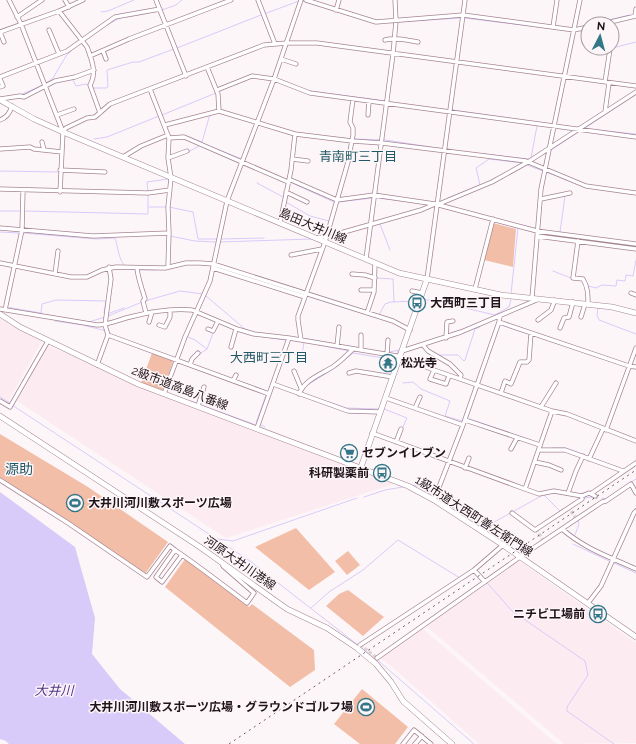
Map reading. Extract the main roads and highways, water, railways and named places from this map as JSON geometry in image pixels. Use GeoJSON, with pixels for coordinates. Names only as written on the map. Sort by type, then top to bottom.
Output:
{"type":"FeatureCollection","features":[{"type":"Feature","properties":{"kind":"main road","name":"島田大井川線"},"geometry":{"type":"LineString","coordinates":[[0,100],[34,119],[62,132],[316,238],[326,239],[366,259],[399,273],[501,295],[612,307],[636,313]]}},
{"type":"Feature","properties":{"kind":"main road"},"geometry":{"type":"LineString","coordinates":[[361,467],[427,279]]}},
{"type":"Feature","properties":{"kind":"main road","name":"2級市道高島八番線"},"geometry":{"type":"LineString","coordinates":[[0,314],[20,327],[138,384],[361,467]]}},
{"type":"Feature","properties":{"kind":"main road","name":"河原大井川港線"},"geometry":{"type":"LineString","coordinates":[[0,416],[129,499],[222,562],[287,609],[327,628],[357,648],[376,664],[391,682],[403,701],[452,744]]}},
{"type":"Feature","properties":{"kind":"main road","name":"1級市道大西町善左衛門線"},"geometry":{"type":"LineString","coordinates":[[361,467],[397,480],[434,500],[503,545],[636,637]]}},
{"type":"Feature","properties":{"kind":"water","name":"大井川"},"geometry":{"type":"Polygon","coordinates":[[[0,492],[75,547],[95,618],[92,654],[120,689],[185,744],[9,744],[0,739],[0,492]]]}},
{"type":"Feature","properties":{"kind":"waterway"},"geometry":{"type":"LineString","coordinates":[[101,12],[108,11],[134,0]]}},
{"type":"Feature","properties":{"kind":"waterway"},"geometry":{"type":"LineString","coordinates":[[162,10],[176,5],[182,0]]}},
{"type":"Feature","properties":{"kind":"waterway"},"geometry":{"type":"LineString","coordinates":[[264,14],[299,1]]}},
{"type":"Feature","properties":{"kind":"waterway"},"geometry":{"type":"LineString","coordinates":[[302,1],[375,23]]}},
{"type":"Feature","properties":{"kind":"waterway"},"geometry":{"type":"LineString","coordinates":[[127,17],[149,13]]}},
{"type":"Feature","properties":{"kind":"waterway"},"geometry":{"type":"LineString","coordinates":[[620,17],[634,14]]}},
{"type":"Feature","properties":{"kind":"waterway"},"geometry":{"type":"LineString","coordinates":[[177,48],[261,15]]}},
{"type":"Feature","properties":{"kind":"waterway"},"geometry":{"type":"LineString","coordinates":[[107,25],[120,18]]}},
{"type":"Feature","properties":{"kind":"waterway"},"geometry":{"type":"LineString","coordinates":[[398,22],[461,18]]}},
{"type":"Feature","properties":{"kind":"waterway"},"geometry":{"type":"LineString","coordinates":[[464,18],[572,31]]}},
{"type":"Feature","properties":{"kind":"waterway"},"geometry":{"type":"LineString","coordinates":[[620,46],[636,42]]}},
{"type":"Feature","properties":{"kind":"waterway"},"geometry":{"type":"LineString","coordinates":[[46,83],[53,78],[66,56],[76,46]]}},
{"type":"Feature","properties":{"kind":"waterway"},"geometry":{"type":"LineString","coordinates":[[93,88],[108,87],[107,70],[133,62],[139,62],[174,49]]}},
{"type":"Feature","properties":{"kind":"waterway"},"geometry":{"type":"LineString","coordinates":[[217,88],[253,74]]}},
{"type":"Feature","properties":{"kind":"waterway"},"geometry":{"type":"LineString","coordinates":[[276,78],[292,84]]}},
{"type":"Feature","properties":{"kind":"waterway"},"geometry":{"type":"LineString","coordinates":[[73,80],[76,86],[86,84],[89,86]]}},
{"type":"Feature","properties":{"kind":"waterway"},"geometry":{"type":"LineString","coordinates":[[20,95],[43,85]]}},
{"type":"Feature","properties":{"kind":"waterway"},"geometry":{"type":"LineString","coordinates":[[309,91],[386,101]]}},
{"type":"Feature","properties":{"kind":"waterway"},"geometry":{"type":"LineString","coordinates":[[162,115],[216,93]]}},
{"type":"Feature","properties":{"kind":"waterway"},"geometry":{"type":"LineString","coordinates":[[585,128],[636,94]]}},
{"type":"Feature","properties":{"kind":"waterway"},"geometry":{"type":"LineString","coordinates":[[389,102],[449,110]]}},
{"type":"Feature","properties":{"kind":"waterway"},"geometry":{"type":"LineString","coordinates":[[452,110],[530,121]]}},
{"type":"Feature","properties":{"kind":"waterway"},"geometry":{"type":"LineString","coordinates":[[220,111],[229,112]]}},
{"type":"Feature","properties":{"kind":"waterway"},"geometry":{"type":"LineString","coordinates":[[187,136],[202,142],[210,114]]}},
{"type":"Feature","properties":{"kind":"waterway"},"geometry":{"type":"LineString","coordinates":[[94,139],[107,137],[159,116]]}},
{"type":"Feature","properties":{"kind":"waterway"},"geometry":{"type":"LineString","coordinates":[[483,154],[528,159],[531,158],[537,126]]}},
{"type":"Feature","properties":{"kind":"waterway"},"geometry":{"type":"LineString","coordinates":[[587,129],[636,134]]}},
{"type":"Feature","properties":{"kind":"waterway"},"geometry":{"type":"LineString","coordinates":[[551,150],[580,131]]}},
{"type":"Feature","properties":{"kind":"waterway"},"geometry":{"type":"LineString","coordinates":[[333,137],[351,139]]}},
{"type":"Feature","properties":{"kind":"waterway"},"geometry":{"type":"LineString","coordinates":[[354,139],[386,140],[443,149]]}},
{"type":"Feature","properties":{"kind":"waterway"},"geometry":{"type":"LineString","coordinates":[[204,144],[242,159]]}},
{"type":"Feature","properties":{"kind":"waterway"},"geometry":{"type":"LineString","coordinates":[[188,152],[201,145]]}},
{"type":"Feature","properties":{"kind":"waterway"},"geometry":{"type":"LineString","coordinates":[[446,149],[458,151]]}},
{"type":"Feature","properties":{"kind":"waterway"},"geometry":{"type":"LineString","coordinates":[[532,161],[546,152]]}},
{"type":"Feature","properties":{"kind":"waterway"},"geometry":{"type":"LineString","coordinates":[[170,162],[170,159],[183,154]]}},
{"type":"Feature","properties":{"kind":"waterway"},"geometry":{"type":"LineString","coordinates":[[448,198],[480,185],[476,168],[489,159],[522,163]]}},
{"type":"Feature","properties":{"kind":"waterway"},"geometry":{"type":"LineString","coordinates":[[244,161],[287,180]]}},
{"type":"Feature","properties":{"kind":"waterway"},"geometry":{"type":"LineString","coordinates":[[527,165],[543,171]]}},
{"type":"Feature","properties":{"kind":"waterway"},"geometry":{"type":"LineString","coordinates":[[494,183],[517,170]]}},
{"type":"Feature","properties":{"kind":"waterway"},"geometry":{"type":"LineString","coordinates":[[0,171],[59,172]]}},
{"type":"Feature","properties":{"kind":"waterway"},"geometry":{"type":"LineString","coordinates":[[546,172],[569,181]]}},
{"type":"Feature","properties":{"kind":"waterway"},"geometry":{"type":"LineString","coordinates":[[148,192],[147,182],[168,179]]}},
{"type":"Feature","properties":{"kind":"waterway"},"geometry":{"type":"LineString","coordinates":[[290,182],[334,202]]}},
{"type":"Feature","properties":{"kind":"waterway"},"geometry":{"type":"LineString","coordinates":[[257,183],[283,197]]}},
{"type":"Feature","properties":{"kind":"waterway"},"geometry":{"type":"LineString","coordinates":[[25,211],[148,214],[148,195]]}},
{"type":"Feature","properties":{"kind":"waterway"},"geometry":{"type":"LineString","coordinates":[[560,232],[565,196]]}},
{"type":"Feature","properties":{"kind":"waterway"},"geometry":{"type":"LineString","coordinates":[[338,202],[373,198]]}},
{"type":"Feature","properties":{"kind":"waterway"},"geometry":{"type":"LineString","coordinates":[[376,198],[413,202]]}},
{"type":"Feature","properties":{"kind":"waterway"},"geometry":{"type":"LineString","coordinates":[[286,202],[310,216],[329,221]]}},
{"type":"Feature","properties":{"kind":"waterway"},"geometry":{"type":"LineString","coordinates":[[423,211],[435,206]]}},
{"type":"Feature","properties":{"kind":"waterway"},"geometry":{"type":"LineString","coordinates":[[437,206],[481,218]]}},
{"type":"Feature","properties":{"kind":"waterway"},"geometry":{"type":"LineString","coordinates":[[149,207],[166,207]]}},
{"type":"Feature","properties":{"kind":"waterway"},"geometry":{"type":"LineString","coordinates":[[169,207],[193,212],[198,239],[218,239]]}},
{"type":"Feature","properties":{"kind":"waterway"},"geometry":{"type":"LineString","coordinates":[[0,211],[21,211]]}},
{"type":"Feature","properties":{"kind":"waterway"},"geometry":{"type":"LineString","coordinates":[[493,221],[517,228]]}},
{"type":"Feature","properties":{"kind":"waterway"},"geometry":{"type":"LineString","coordinates":[[380,224],[390,250]]}},
{"type":"Feature","properties":{"kind":"waterway"},"geometry":{"type":"LineString","coordinates":[[327,238],[368,227]]}},
{"type":"Feature","properties":{"kind":"waterway"},"geometry":{"type":"LineString","coordinates":[[511,294],[518,228],[534,232]]}},
{"type":"Feature","properties":{"kind":"waterway"},"geometry":{"type":"LineString","coordinates":[[0,232],[19,233]]}},
{"type":"Feature","properties":{"kind":"waterway"},"geometry":{"type":"LineString","coordinates":[[23,233],[96,239],[115,238],[120,256],[125,266]]}},
{"type":"Feature","properties":{"kind":"waterway"},"geometry":{"type":"LineString","coordinates":[[539,233],[636,246]]}},
{"type":"Feature","properties":{"kind":"waterway"},"geometry":{"type":"LineString","coordinates":[[46,234],[73,236]]}},
{"type":"Feature","properties":{"kind":"waterway"},"geometry":{"type":"LineString","coordinates":[[170,236],[195,241],[216,242]]}},
{"type":"Feature","properties":{"kind":"waterway"},"geometry":{"type":"LineString","coordinates":[[221,239],[264,238]]}},
{"type":"Feature","properties":{"kind":"waterway"},"geometry":{"type":"LineString","coordinates":[[219,242],[312,239]]}},
{"type":"Feature","properties":{"kind":"waterway"},"geometry":{"type":"LineString","coordinates":[[588,286],[596,288],[602,285],[616,286],[617,280],[625,281],[626,275],[633,276],[636,260]]}},
{"type":"Feature","properties":{"kind":"waterway"},"geometry":{"type":"LineString","coordinates":[[189,261],[204,262]]}},
{"type":"Feature","properties":{"kind":"waterway"},"geometry":{"type":"LineString","coordinates":[[171,265],[180,263]]}},
{"type":"Feature","properties":{"kind":"waterway"},"geometry":{"type":"LineString","coordinates":[[215,266],[250,278]]}},
{"type":"Feature","properties":{"kind":"waterway"},"geometry":{"type":"LineString","coordinates":[[129,269],[136,270]]}},
{"type":"Feature","properties":{"kind":"waterway"},"geometry":{"type":"LineString","coordinates":[[139,270],[156,270]]}},
{"type":"Feature","properties":{"kind":"waterway"},"geometry":{"type":"LineString","coordinates":[[553,271],[571,278]]}},
{"type":"Feature","properties":{"kind":"waterway"},"geometry":{"type":"LineString","coordinates":[[376,278],[393,279],[394,302]]}},
{"type":"Feature","properties":{"kind":"waterway"},"geometry":{"type":"LineString","coordinates":[[145,301],[180,291],[203,294]]}},
{"type":"Feature","properties":{"kind":"waterway"},"geometry":{"type":"LineString","coordinates":[[206,296],[245,329],[250,331]]}},
{"type":"Feature","properties":{"kind":"waterway"},"geometry":{"type":"LineString","coordinates":[[307,296],[377,318]]}},
{"type":"Feature","properties":{"kind":"waterway"},"geometry":{"type":"LineString","coordinates":[[422,300],[431,300],[495,315],[509,307],[511,299]]}},
{"type":"Feature","properties":{"kind":"waterway"},"geometry":{"type":"LineString","coordinates":[[6,307],[41,313],[42,304],[56,300],[106,301],[104,313],[107,314],[124,308]]}},
{"type":"Feature","properties":{"kind":"waterway"},"geometry":{"type":"LineString","coordinates":[[379,315],[385,304],[391,302],[417,301]]}},
{"type":"Feature","properties":{"kind":"waterway"},"geometry":{"type":"LineString","coordinates":[[108,316],[142,302]]}},
{"type":"Feature","properties":{"kind":"waterway"},"geometry":{"type":"LineString","coordinates":[[598,308],[597,315],[599,320],[636,334]]}},
{"type":"Feature","properties":{"kind":"waterway"},"geometry":{"type":"LineString","coordinates":[[12,309],[89,322],[105,317]]}},
{"type":"Feature","properties":{"kind":"waterway"},"geometry":{"type":"LineString","coordinates":[[55,321],[83,325],[106,331]]}},
{"type":"Feature","properties":{"kind":"waterway"},"geometry":{"type":"LineString","coordinates":[[501,325],[529,334]]}},
{"type":"Feature","properties":{"kind":"waterway"},"geometry":{"type":"LineString","coordinates":[[439,355],[458,355],[464,361],[475,329],[480,327]]}},
{"type":"Feature","properties":{"kind":"waterway"},"geometry":{"type":"LineString","coordinates":[[454,332],[464,329]]}},
{"type":"Feature","properties":{"kind":"waterway"},"geometry":{"type":"LineString","coordinates":[[207,349],[213,333]]}},
{"type":"Feature","properties":{"kind":"waterway"},"geometry":{"type":"LineString","coordinates":[[244,333],[286,340]]}},
{"type":"Feature","properties":{"kind":"waterway"},"geometry":{"type":"LineString","coordinates":[[532,335],[628,367]]}},
{"type":"Feature","properties":{"kind":"waterway"},"geometry":{"type":"LineString","coordinates":[[188,337],[195,340],[207,349],[195,357],[193,362]]}},
{"type":"Feature","properties":{"kind":"waterway"},"geometry":{"type":"LineString","coordinates":[[302,338],[341,345]]}},
{"type":"Feature","properties":{"kind":"waterway"},"geometry":{"type":"LineString","coordinates":[[285,351],[302,355],[304,342]]}},
{"type":"Feature","properties":{"kind":"waterway"},"geometry":{"type":"LineString","coordinates":[[315,344],[349,351]]}},
{"type":"Feature","properties":{"kind":"waterway"},"geometry":{"type":"LineString","coordinates":[[389,352],[400,350]]}},
{"type":"Feature","properties":{"kind":"waterway"},"geometry":{"type":"LineString","coordinates":[[377,351],[386,352]]}},
{"type":"Feature","properties":{"kind":"waterway"},"geometry":{"type":"LineString","coordinates":[[353,353],[383,358],[396,358],[398,351]]}},
{"type":"Feature","properties":{"kind":"waterway"},"geometry":{"type":"LineString","coordinates":[[324,401],[303,393],[303,391],[306,386],[336,367],[353,353]]}},
{"type":"Feature","properties":{"kind":"waterway"},"geometry":{"type":"LineString","coordinates":[[174,357],[188,362]]}},
{"type":"Feature","properties":{"kind":"waterway"},"geometry":{"type":"LineString","coordinates":[[198,366],[233,379]]}},
{"type":"Feature","properties":{"kind":"waterway"},"geometry":{"type":"LineString","coordinates":[[631,368],[636,369]]}},
{"type":"Feature","properties":{"kind":"waterway"},"geometry":{"type":"LineString","coordinates":[[236,380],[267,392]]}},
{"type":"Feature","properties":{"kind":"waterway"},"geometry":{"type":"LineString","coordinates":[[403,383],[413,382],[421,389],[450,401],[445,416],[462,421]]}},
{"type":"Feature","properties":{"kind":"waterway"},"geometry":{"type":"LineString","coordinates":[[258,424],[256,423],[266,395]]}},
{"type":"Feature","properties":{"kind":"waterway"},"geometry":{"type":"LineString","coordinates":[[0,397],[10,403]]}},
{"type":"Feature","properties":{"kind":"waterway"},"geometry":{"type":"LineString","coordinates":[[191,401],[198,404]]}},
{"type":"Feature","properties":{"kind":"waterway"},"geometry":{"type":"LineString","coordinates":[[329,402],[346,408],[379,409]]}},
{"type":"Feature","properties":{"kind":"waterway"},"geometry":{"type":"LineString","coordinates":[[12,405],[250,561],[381,663],[474,744]]}},
{"type":"Feature","properties":{"kind":"waterway"},"geometry":{"type":"LineString","coordinates":[[201,405],[256,425]]}},
{"type":"Feature","properties":{"kind":"waterway"},"geometry":{"type":"LineString","coordinates":[[384,409],[407,418],[402,429]]}},
{"type":"Feature","properties":{"kind":"waterway"},"geometry":{"type":"LineString","coordinates":[[467,418],[539,443]]}},
{"type":"Feature","properties":{"kind":"waterway"},"geometry":{"type":"LineString","coordinates":[[261,425],[265,427]]}},
{"type":"Feature","properties":{"kind":"waterway"},"geometry":{"type":"LineString","coordinates":[[553,448],[566,448],[588,456]]}},
{"type":"Feature","properties":{"kind":"waterway"},"geometry":{"type":"LineString","coordinates":[[591,457],[605,463]]}},
{"type":"Feature","properties":{"kind":"waterway"},"geometry":{"type":"LineString","coordinates":[[472,468],[538,492]]}},
{"type":"Feature","properties":{"kind":"waterway"},"geometry":{"type":"LineString","coordinates":[[631,482],[636,479]]}},
{"type":"Feature","properties":{"kind":"waterway"},"geometry":{"type":"LineString","coordinates":[[414,485],[421,487],[433,495]]}},
{"type":"Feature","properties":{"kind":"waterway"},"geometry":{"type":"LineString","coordinates":[[364,497],[385,490],[403,487]]}},
{"type":"Feature","properties":{"kind":"waterway"},"geometry":{"type":"LineString","coordinates":[[579,494],[592,491]]}},
{"type":"Feature","properties":{"kind":"waterway"},"geometry":{"type":"LineString","coordinates":[[552,493],[573,496]]}},
{"type":"Feature","properties":{"kind":"waterway"},"geometry":{"type":"LineString","coordinates":[[438,498],[482,526],[487,526],[543,495]]}},
{"type":"Feature","properties":{"kind":"waterway"},"geometry":{"type":"LineString","coordinates":[[544,495],[560,511],[563,509]]}},
{"type":"Feature","properties":{"kind":"waterway"},"geometry":{"type":"LineString","coordinates":[[584,498],[592,497]]}},
{"type":"Feature","properties":{"kind":"waterway"},"geometry":{"type":"LineString","coordinates":[[218,539],[233,541],[357,498]]}},
{"type":"Feature","properties":{"kind":"waterway"},"geometry":{"type":"LineString","coordinates":[[602,498],[607,499]]}},
{"type":"Feature","properties":{"kind":"waterway"},"geometry":{"type":"LineString","coordinates":[[520,521],[526,525]]}},
{"type":"Feature","properties":{"kind":"waterway"},"geometry":{"type":"LineString","coordinates":[[575,535],[579,524],[578,521]]}},
{"type":"Feature","properties":{"kind":"waterway"},"geometry":{"type":"LineString","coordinates":[[486,530],[514,549]]}},
{"type":"Feature","properties":{"kind":"waterway"},"geometry":{"type":"LineString","coordinates":[[311,608],[329,592],[363,570],[398,540],[460,578]]}},
{"type":"Feature","properties":{"kind":"waterway"},"geometry":{"type":"LineString","coordinates":[[573,544],[609,561]]}},
{"type":"Feature","properties":{"kind":"waterway"},"geometry":{"type":"LineString","coordinates":[[614,563],[636,573]]}},
{"type":"Feature","properties":{"kind":"waterway"},"geometry":{"type":"LineString","coordinates":[[463,580],[475,572]]}},
{"type":"Feature","properties":{"kind":"waterway"},"geometry":{"type":"LineString","coordinates":[[482,577],[512,611],[585,661],[588,675],[567,707],[567,711],[614,744]]}},
{"type":"Feature","properties":{"kind":"tunnel"},"geometry":{"type":"LineString","coordinates":[[595,496],[599,500]]}},
{"type":"Feature","properties":{"kind":"tunnel"},"geometry":{"type":"LineString","coordinates":[[571,511],[575,517]]}},
{"type":"Feature","properties":{"kind":"tunnel"},"geometry":{"type":"LineString","coordinates":[[536,529],[544,542]]}},
{"type":"Feature","properties":{"kind":"tunnel"},"geometry":{"type":"LineString","coordinates":[[360,645],[377,658]]}},
{"type":"Feature","properties":{"kind":"railway"},"geometry":{"type":"LineString","coordinates":[[229,744],[636,470]]}},
{"type":"Feature","properties":{"kind":"place","name":"大西町三丁目"},"geometry":{"type":"Point","coordinates":[417,303]}},
{"type":"Feature","properties":{"kind":"place","name":"松光寺"},"geometry":{"type":"Point","coordinates":[388,363]}},
{"type":"Feature","properties":{"kind":"place","name":"セブンイレブン"},"geometry":{"type":"Point","coordinates":[349,453]}},
{"type":"Feature","properties":{"kind":"place","name":"科研製薬前"},"geometry":{"type":"Point","coordinates":[382,473]}},
{"type":"Feature","properties":{"kind":"place","name":"大井川河川敷スポーツ広場"},"geometry":{"type":"Point","coordinates":[75,503]}},
{"type":"Feature","properties":{"kind":"place","name":"ニチビ工場前"},"geometry":{"type":"Point","coordinates":[598,614]}},
{"type":"Feature","properties":{"kind":"place","name":"大井川河川敷スポーツ広場・グラウンドゴルフ場"},"geometry":{"type":"Point","coordinates":[366,707]}},
{"type":"Feature","properties":{"kind":"district","name":"青南町三丁目"},"geometry":{"type":"Point","coordinates":[358,156]}},
{"type":"Feature","properties":{"kind":"district","name":"大西町三丁目"},"geometry":{"type":"Point","coordinates":[269,357]}},
{"type":"Feature","properties":{"kind":"district","name":"源助"},"geometry":{"type":"Point","coordinates":[19,469]}}]}
